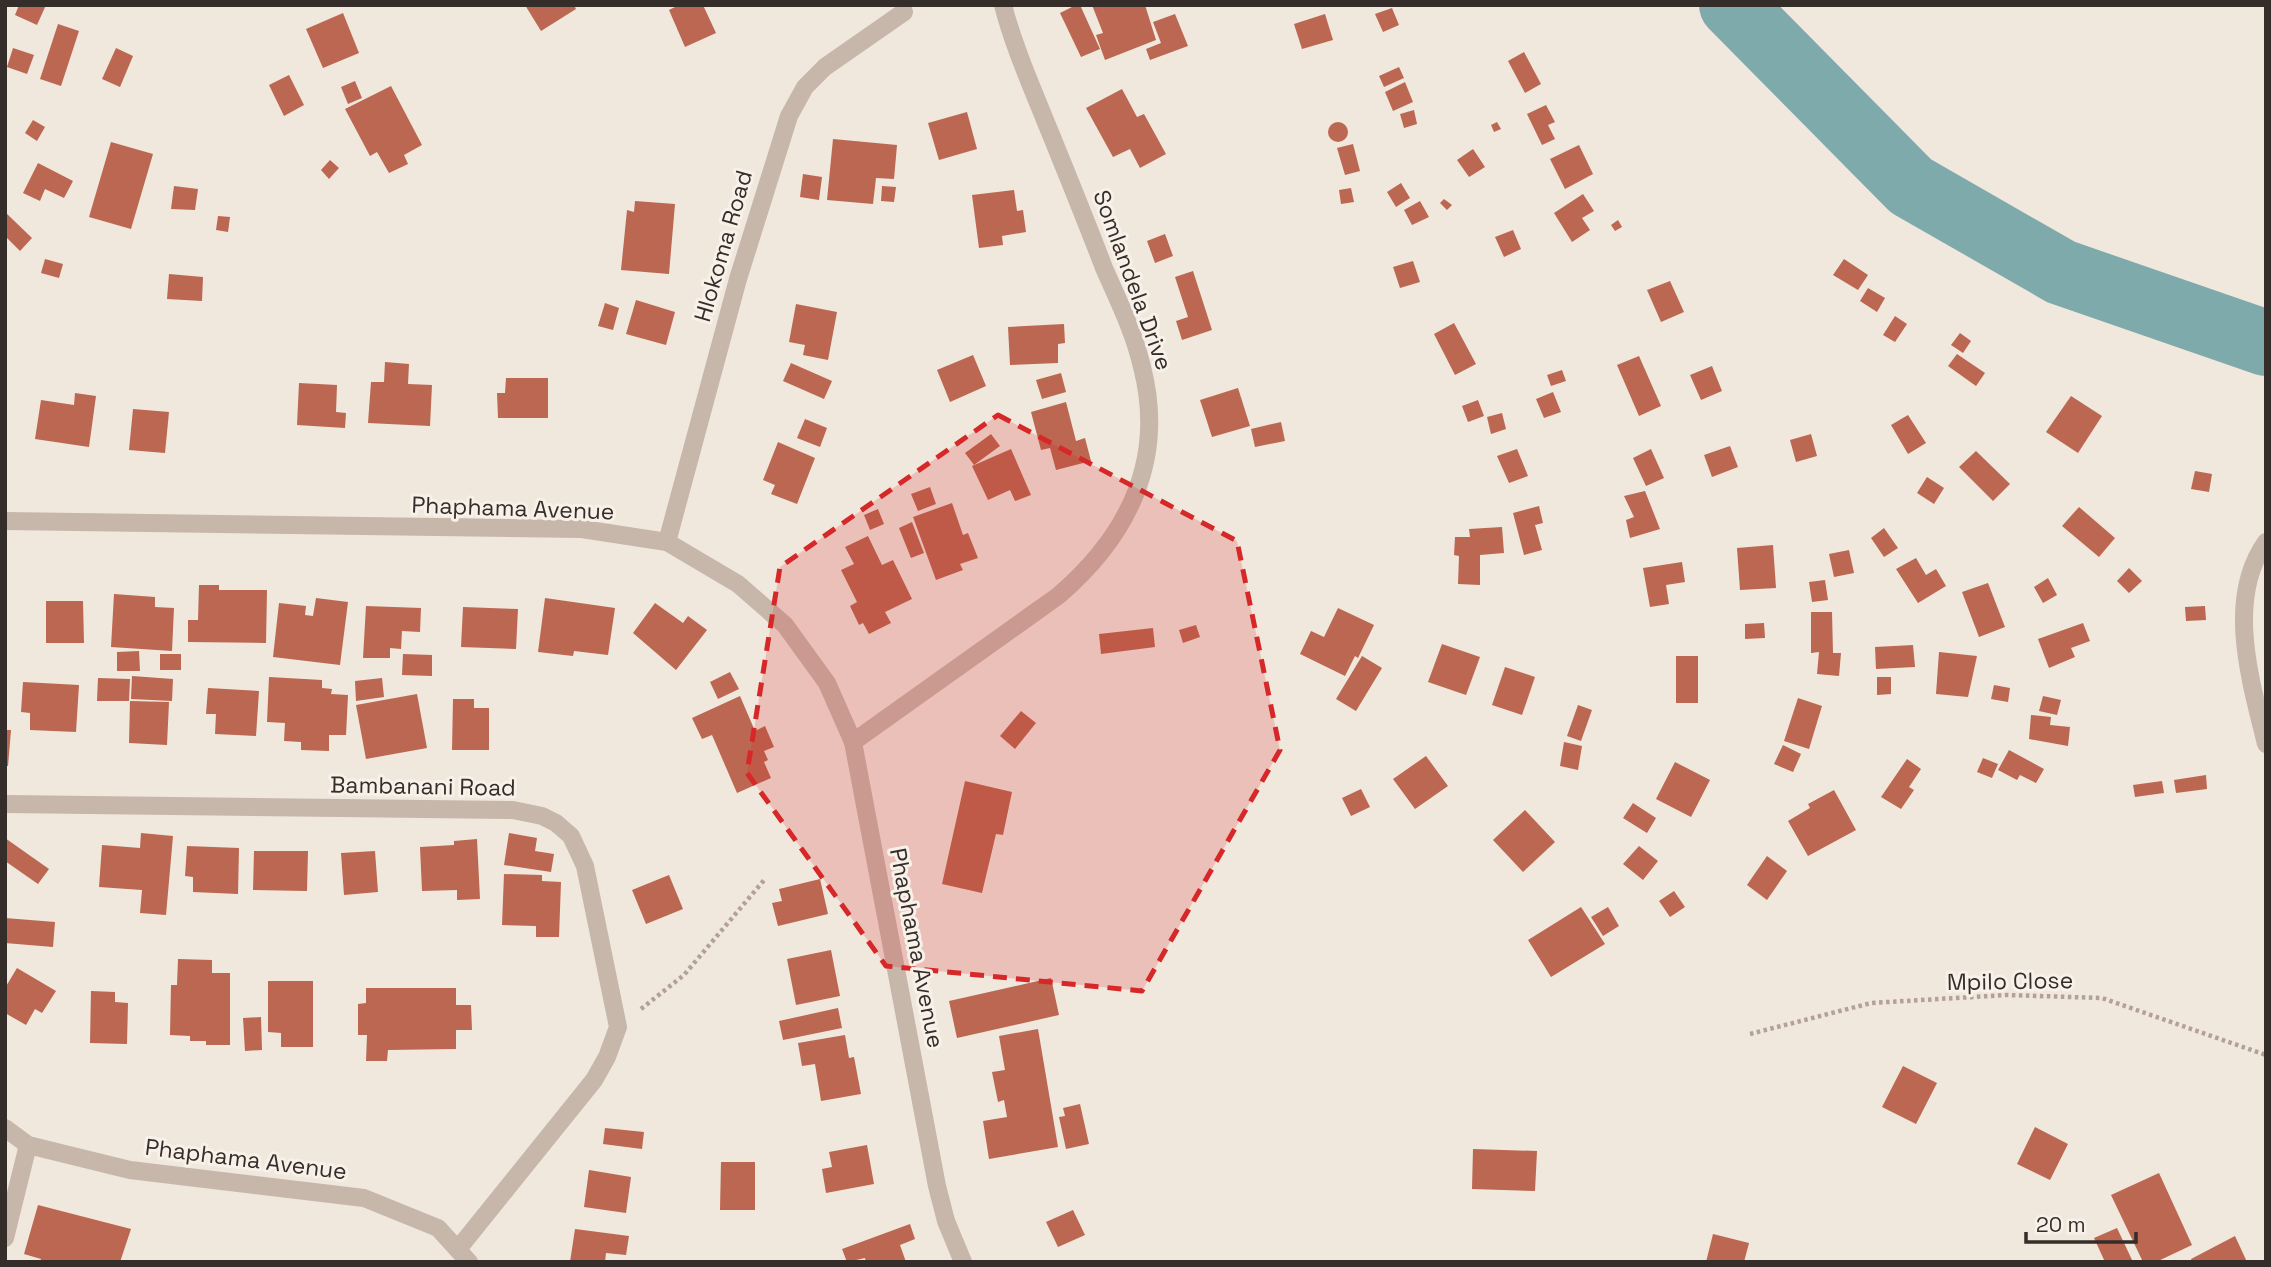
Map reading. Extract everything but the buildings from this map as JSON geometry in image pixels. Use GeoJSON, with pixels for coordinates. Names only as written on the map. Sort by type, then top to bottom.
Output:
{"type":"FeatureCollection","features":[{"type":"Feature","properties":{"kind":"street","name":"Somlandela Drive"},"geometry":{"type":"LineString","coordinates":[[853,742],[1058,596],[1089,569],[1119,528],[1134,499],[1145,467],[1150,435],[1149,403],[1137,349],[1026,74],[1003,5]]}},
{"type":"Feature","properties":{"kind":"street","name":"Hlokoma Road"},"geometry":{"type":"LineString","coordinates":[[667,542],[742,267],[789,116],[805,88],[825,67],[904,12]]}},
{"type":"Feature","properties":{"kind":"street","name":"Phaphama Avenue"},"geometry":{"type":"LineString","coordinates":[[5,521],[582,529],[667,542],[738,584],[785,625],[827,683],[853,742],[937,1186],[946,1221],[962,1262]]}},
{"type":"Feature","properties":{"kind":"street"},"geometry":{"type":"LineString","coordinates":[[2266,542],[2250,575],[2245,600],[2250,676],[2266,744]]}},
{"type":"Feature","properties":{"kind":"street","name":"Bambanani Road"},"geometry":{"type":"LineString","coordinates":[[5,804],[513,810],[542,816],[556,822],[571,836],[585,866],[618,1027]]}},
{"type":"Feature","properties":{"kind":"street"},"geometry":{"type":"LineString","coordinates":[[464,1255],[594,1080],[607,1057],[618,1027]]}},
{"type":"Feature","properties":{"kind":"street","name":"Phaphama Avenue"},"geometry":{"type":"LineString","coordinates":[[5,1128],[28,1145],[130,1170],[364,1198],[439,1228],[464,1255]]}},
{"type":"Feature","properties":{"kind":"street"},"geometry":{"type":"LineString","coordinates":[[5,1238],[28,1145]]}},
{"type":"Feature","properties":{"kind":"path"},"geometry":{"type":"LineString","coordinates":[[618,1027],[684,975],[765,879]]}},
{"type":"Feature","properties":{"kind":"path","name":"Mpilo Close"},"geometry":{"type":"LineString","coordinates":[[1750,1034],[1871,1003],[2007,995],[2102,998],[2266,1055]]}},
{"type":"Feature","properties":{"kind":"highlighted area"},"geometry":{"type":"Polygon","coordinates":[[[998,415],[1237,541],[1280,750],[1142,991],[886,966],[747,773],[780,567],[998,415]]]}},
{"type":"Feature","properties":{"kind":"waterway"},"geometry":{"type":"LineString","coordinates":[[1732,5],[1911,186],[2061,272],[2266,343]]}}]}
